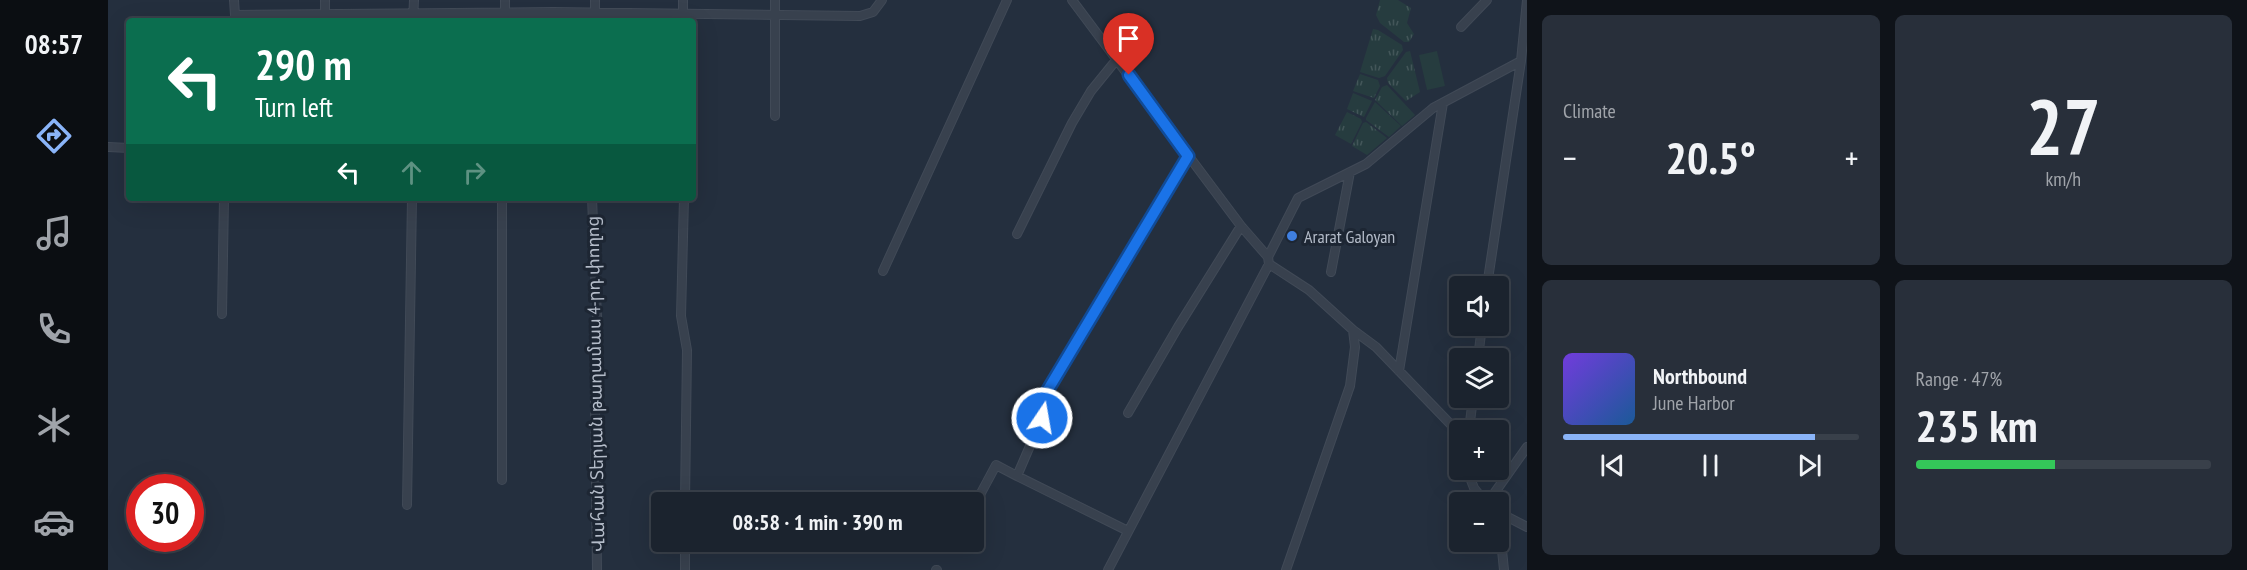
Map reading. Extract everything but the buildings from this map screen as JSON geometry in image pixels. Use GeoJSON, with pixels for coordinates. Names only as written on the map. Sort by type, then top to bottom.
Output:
{"type":"FeatureCollection","features":[{"type":"Feature","properties":{"kind":"street"},"geometry":{"type":"LineString","coordinates":[[234,0],[242,17],[860,16],[873,12],[882,0]]}},
{"type":"Feature","properties":{"kind":"street"},"geometry":{"type":"LineString","coordinates":[[325,0],[325,17]]}},
{"type":"Feature","properties":{"kind":"street"},"geometry":{"type":"LineString","coordinates":[[413,17],[414,0]]}},
{"type":"Feature","properties":{"kind":"street"},"geometry":{"type":"LineString","coordinates":[[505,17],[506,0]]}},
{"type":"Feature","properties":{"kind":"street"},"geometry":{"type":"LineString","coordinates":[[595,0],[595,17]]}},
{"type":"Feature","properties":{"kind":"street"},"geometry":{"type":"LineString","coordinates":[[683,0],[683,17]]}},
{"type":"Feature","properties":{"kind":"street"},"geometry":{"type":"LineString","coordinates":[[775,0],[775,116]]}},
{"type":"Feature","properties":{"kind":"street"},"geometry":{"type":"LineString","coordinates":[[884,271],[1007,0]]}},
{"type":"Feature","properties":{"kind":"street"},"geometry":{"type":"LineString","coordinates":[[1072,0],[1268,260],[1309,290],[1353,330],[1376,347],[1449,423]]}},
{"type":"Feature","properties":{"kind":"street"},"geometry":{"type":"LineString","coordinates":[[1461,27],[1487,0]]}},
{"type":"Feature","properties":{"kind":"street"},"geometry":{"type":"LineString","coordinates":[[1489,276],[1521,60],[1527,0]]}},
{"type":"Feature","properties":{"kind":"street"},"geometry":{"type":"LineString","coordinates":[[1017,234],[1072,123],[1091,91],[1117,59]]}},
{"type":"Feature","properties":{"kind":"street"},"geometry":{"type":"LineString","coordinates":[[1108,570],[1298,198],[1366,164],[1433,108],[1521,60]]}},
{"type":"Feature","properties":{"kind":"street"},"geometry":{"type":"LineString","coordinates":[[1399,371],[1443,103]]}},
{"type":"Feature","properties":{"kind":"street"},"geometry":{"type":"LineString","coordinates":[[108,147],[126,148]]}},
{"type":"Feature","properties":{"kind":"street"},"geometry":{"type":"LineString","coordinates":[[1017,476],[1042,418],[1043,398],[1188,156]]}},
{"type":"Feature","properties":{"kind":"street"},"geometry":{"type":"LineString","coordinates":[[1331,272],[1350,172]]}},
{"type":"Feature","properties":{"kind":"street"},"geometry":{"type":"LineString","coordinates":[[222,314],[224,201]]}},
{"type":"Feature","properties":{"kind":"street"},"geometry":{"type":"LineString","coordinates":[[407,505],[411,201]]}},
{"type":"Feature","properties":{"kind":"street"},"geometry":{"type":"LineString","coordinates":[[501,480],[502,201]]}},
{"type":"Feature","properties":{"kind":"street","name":"Վահան Տերյան թաղամաս 4-րդ փողոց"},"geometry":{"type":"LineString","coordinates":[[592,201],[597,318],[595,401],[597,570]]}},
{"type":"Feature","properties":{"kind":"street"},"geometry":{"type":"LineString","coordinates":[[684,201],[681,316],[687,350],[685,492]]}},
{"type":"Feature","properties":{"kind":"street"},"geometry":{"type":"LineString","coordinates":[[1128,413],[1241,226]]}},
{"type":"Feature","properties":{"kind":"street"},"geometry":{"type":"LineString","coordinates":[[1286,570],[1350,386],[1354,347],[1353,330]]}},
{"type":"Feature","properties":{"kind":"street"},"geometry":{"type":"LineString","coordinates":[[1493,492],[1527,447]]}},
{"type":"Feature","properties":{"kind":"street"},"geometry":{"type":"LineString","coordinates":[[982,492],[996,465],[1128,531]]}},
{"type":"Feature","properties":{"kind":"street"},"geometry":{"type":"LineString","coordinates":[[1509,518],[1527,527]]}},
{"type":"Feature","properties":{"kind":"street"},"geometry":{"type":"LineString","coordinates":[[685,552],[685,570]]}},
{"type":"Feature","properties":{"kind":"street"},"geometry":{"type":"LineString","coordinates":[[1502,552],[1504,570]]}},
{"type":"Feature","properties":{"kind":"green space"},"geometry":{"type":"Polygon","coordinates":[[[1380,0],[1398,0],[1411,8],[1407,23],[1414,34],[1409,42],[1404,42],[1380,23],[1376,15],[1380,0]]]}},
{"type":"Feature","properties":{"kind":"green space"},"geometry":{"type":"Polygon","coordinates":[[[1373,29],[1402,45],[1403,50],[1385,76],[1379,78],[1360,72],[1373,29]]]}},
{"type":"Feature","properties":{"kind":"green space"},"geometry":{"type":"Polygon","coordinates":[[[1410,51],[1420,92],[1406,101],[1388,83],[1387,78],[1406,52],[1410,51]]]}},
{"type":"Feature","properties":{"kind":"green space"},"geometry":{"type":"Polygon","coordinates":[[[1437,51],[1445,86],[1427,90],[1419,55],[1437,51]]]}},
{"type":"Feature","properties":{"kind":"green space"},"geometry":{"type":"Polygon","coordinates":[[[1360,74],[1378,80],[1380,86],[1374,98],[1353,91],[1360,74]]]}},
{"type":"Feature","properties":{"kind":"green space"},"geometry":{"type":"Polygon","coordinates":[[[1387,85],[1415,115],[1402,126],[1375,100],[1382,87],[1387,85]]]}},
{"type":"Feature","properties":{"kind":"green space"},"geometry":{"type":"Polygon","coordinates":[[[1353,93],[1372,101],[1364,117],[1347,109],[1353,93]]]}},
{"type":"Feature","properties":{"kind":"green space"},"geometry":{"type":"Polygon","coordinates":[[[1375,102],[1401,126],[1389,137],[1366,120],[1375,102]]]}},
{"type":"Feature","properties":{"kind":"green space"},"geometry":{"type":"Polygon","coordinates":[[[1347,112],[1361,119],[1362,122],[1351,144],[1335,135],[1347,112]]]}},
{"type":"Feature","properties":{"kind":"green space"},"geometry":{"type":"Polygon","coordinates":[[[1366,122],[1387,138],[1367,155],[1352,146],[1363,123],[1366,122]]]}},
{"type":"Feature","properties":{"kind":"place","name":"Ararat Galoyan"},"geometry":{"type":"Point","coordinates":[1292,236]}},
{"type":"Feature","properties":{"kind":"route"},"geometry":{"type":"LineString","coordinates":[[1042,418],[1043,398],[1188,156],[1129,75]]}}]}
